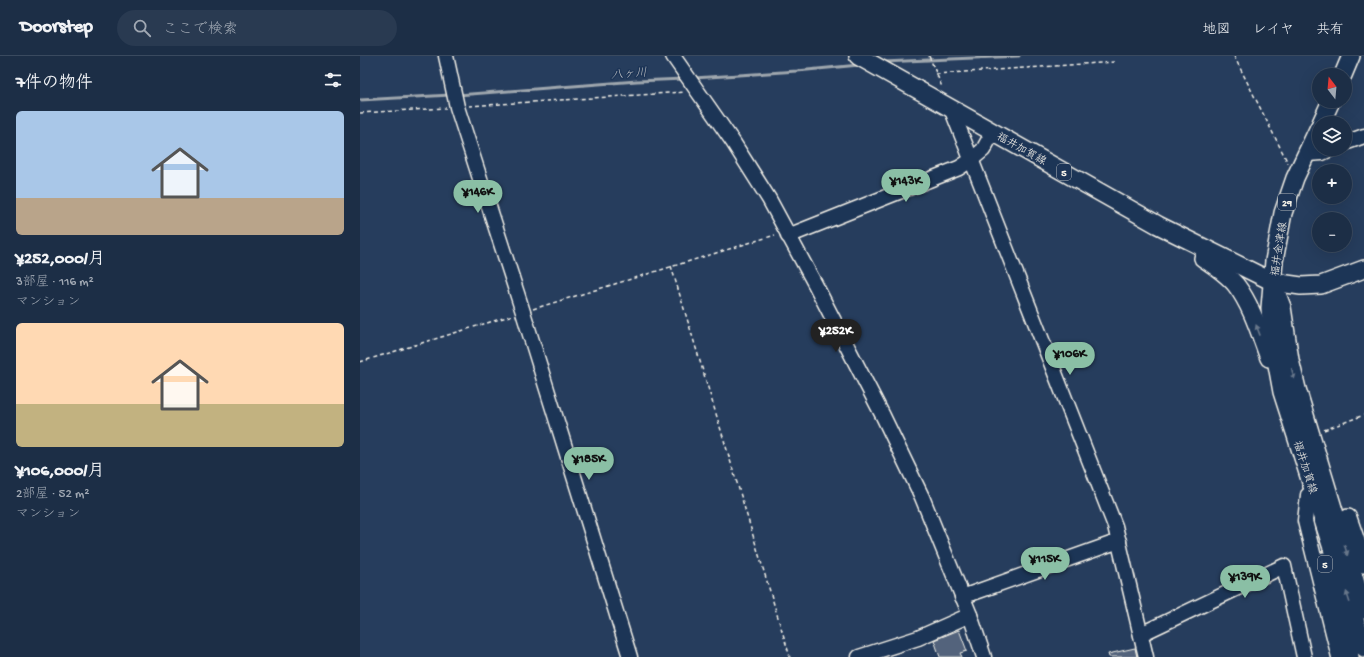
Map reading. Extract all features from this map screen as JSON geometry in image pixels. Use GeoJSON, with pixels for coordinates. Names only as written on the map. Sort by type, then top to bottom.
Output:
{"type":"FeatureCollection","features":[{"type":"Feature","properties":{"kind":"main road","name":"福井加賀線"},"geometry":{"type":"LineString","coordinates":[[858,56],[1158,225],[1273,282],[1282,307],[1290,360],[1311,436],[1312,464],[1364,648]]}},
{"type":"Feature","properties":{"kind":"main road"},"geometry":{"type":"LineString","coordinates":[[1346,68],[1352,56]]}},
{"type":"Feature","properties":{"kind":"main road","name":"福井金津線"},"geometry":{"type":"LineString","coordinates":[[1273,282],[1274,261],[1283,214],[1295,178],[1312,143]]}},
{"type":"Feature","properties":{"kind":"main road"},"geometry":{"type":"LineString","coordinates":[[1158,225],[1184,245],[1220,269],[1236,285],[1248,305],[1282,392]]}},
{"type":"Feature","properties":{"kind":"main road"},"geometry":{"type":"LineString","coordinates":[[1273,282],[1301,286],[1321,285],[1364,270]]}},
{"type":"Feature","properties":{"kind":"main road","name":"福井加賀線"},"geometry":{"type":"LineString","coordinates":[[1273,282],[1270,308],[1273,343],[1282,392],[1312,464],[1364,610]]}},
{"type":"Feature","properties":{"kind":"main road","name":"5"},"geometry":{"type":"LineString","coordinates":[[1312,464],[1308,495],[1311,517],[1350,657]]}},
{"type":"Feature","properties":{"kind":"main road","name":"5"},"geometry":{"type":"LineString","coordinates":[[1312,464],[1335,486],[1364,564]]}},
{"type":"Feature","properties":{"kind":"street"},"geometry":{"type":"LineString","coordinates":[[446,56],[457,107],[523,312],[630,657]]}},
{"type":"Feature","properties":{"kind":"street"},"geometry":{"type":"LineString","coordinates":[[673,56],[696,88],[769,199],[815,284],[922,497],[970,615],[984,657]]}},
{"type":"Feature","properties":{"kind":"street"},"geometry":{"type":"LineString","coordinates":[[951,108],[1112,518],[1119,541],[1146,657]]}},
{"type":"Feature","properties":{"kind":"street"},"geometry":{"type":"LineString","coordinates":[[787,234],[959,168],[983,150],[993,132]]}},
{"type":"Feature","properties":{"kind":"street"},"geometry":{"type":"LineString","coordinates":[[1352,140],[1364,136]]}},
{"type":"Feature","properties":{"kind":"street"},"geometry":{"type":"LineString","coordinates":[[1307,154],[1312,154]]}},
{"type":"Feature","properties":{"kind":"street"},"geometry":{"type":"LineString","coordinates":[[1308,495],[1305,521],[1339,657]]}},
{"type":"Feature","properties":{"kind":"street"},"geometry":{"type":"LineString","coordinates":[[962,597],[1119,541]]}},
{"type":"Feature","properties":{"kind":"street"},"geometry":{"type":"LineString","coordinates":[[1141,634],[1284,566],[1304,657]]}},
{"type":"Feature","properties":{"kind":"street"},"geometry":{"type":"LineString","coordinates":[[859,657],[918,638],[970,615]]}},
{"type":"Feature","properties":{"kind":"path"},"geometry":{"type":"LineString","coordinates":[[932,56],[929,56],[942,87]]}},
{"type":"Feature","properties":{"kind":"path"},"geometry":{"type":"LineString","coordinates":[[1234,56],[1295,178]]}},
{"type":"Feature","properties":{"kind":"path"},"geometry":{"type":"LineString","coordinates":[[936,74],[1114,62]]}},
{"type":"Feature","properties":{"kind":"path"},"geometry":{"type":"LineString","coordinates":[[360,113],[688,92],[696,88]]}},
{"type":"Feature","properties":{"kind":"path"},"geometry":{"type":"LineString","coordinates":[[360,362],[671,266],[787,234]]}},
{"type":"Feature","properties":{"kind":"path"},"geometry":{"type":"LineString","coordinates":[[671,266],[790,657]]}},
{"type":"Feature","properties":{"kind":"path"},"geometry":{"type":"LineString","coordinates":[[1311,436],[1364,415]]}},
{"type":"Feature","properties":{"kind":"building"},"geometry":{"type":"Polygon","coordinates":[[[959,630],[967,651],[960,653],[962,657],[940,657],[934,640],[959,630]]]}},
{"type":"Feature","properties":{"kind":"building"},"geometry":{"type":"Polygon","coordinates":[[[1135,648],[1137,657],[1109,657],[1108,654],[1135,648]]]}},
{"type":"Feature","properties":{"kind":"waterway","name":"八ヶ川"},"geometry":{"type":"LineString","coordinates":[[883,62],[1019,56]]}},
{"type":"Feature","properties":{"kind":"waterway","name":"八ヶ川"},"geometry":{"type":"LineString","coordinates":[[694,78],[859,65]]}},
{"type":"Feature","properties":{"kind":"waterway","name":"八ヶ川"},"geometry":{"type":"LineString","coordinates":[[458,95],[637,81],[684,79]]}},
{"type":"Feature","properties":{"kind":"waterway","name":"八ヶ川"},"geometry":{"type":"LineString","coordinates":[[360,100],[451,95]]}}]}
